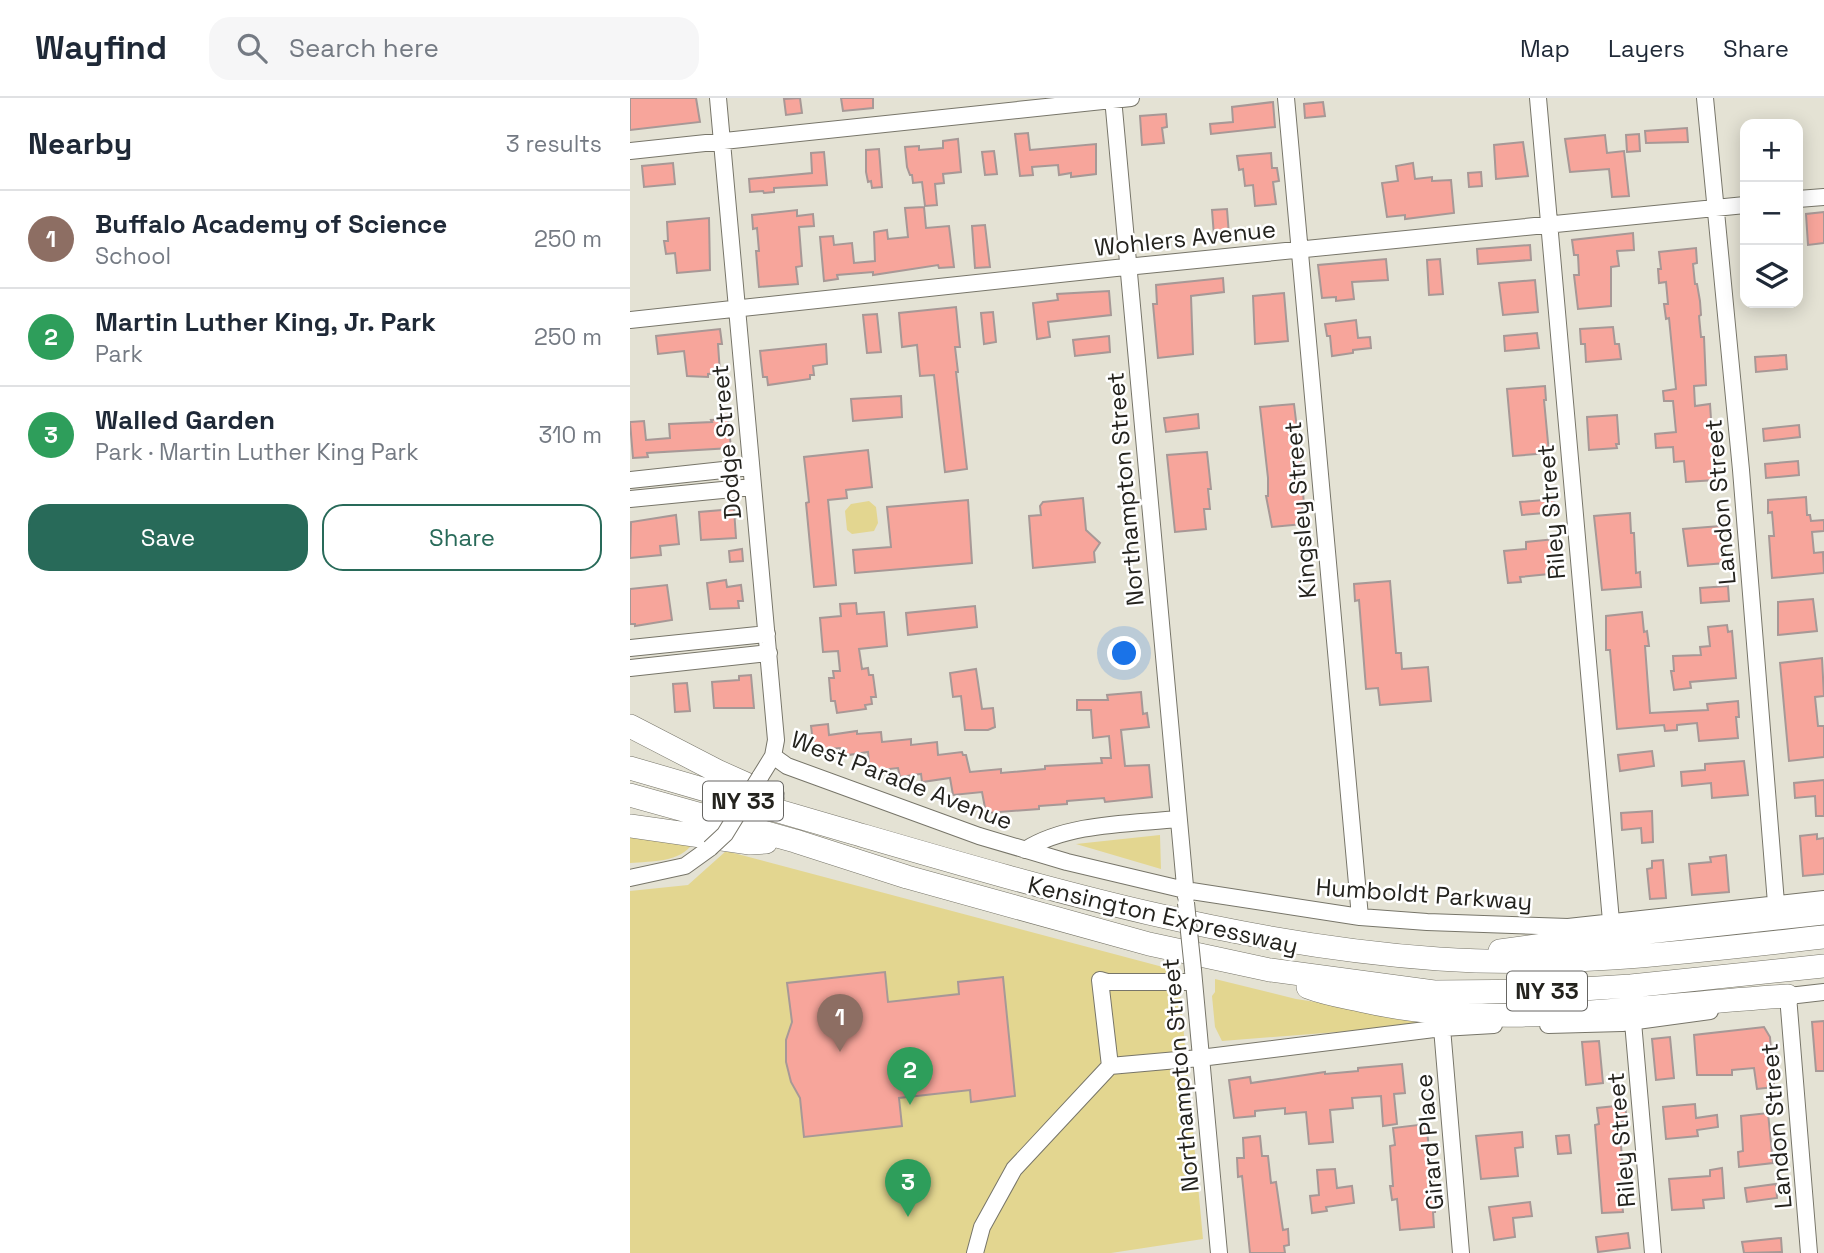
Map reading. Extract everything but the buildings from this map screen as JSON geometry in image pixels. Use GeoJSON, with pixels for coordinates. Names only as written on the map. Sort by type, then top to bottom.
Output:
{"type":"FeatureCollection","features":[{"type":"Feature","properties":{"kind":"highway"},"geometry":{"type":"LineString","coordinates":[[630,726],[717,771],[855,833]]}},
{"type":"Feature","properties":{"kind":"highway","name":"Kensington Expressway"},"geometry":{"type":"LineString","coordinates":[[630,768],[1043,888],[1149,914],[1332,949],[1440,959],[1566,961],[1633,957],[1824,937]]}},
{"type":"Feature","properties":{"kind":"highway","name":"Kensington Expressway"},"geometry":{"type":"LineString","coordinates":[[630,795],[794,841],[907,877],[1149,944],[1270,970],[1434,992],[1549,991],[1631,986],[1824,966]]}},
{"type":"Feature","properties":{"kind":"highway"},"geometry":{"type":"LineString","coordinates":[[630,826],[750,843],[794,841]]}},
{"type":"Feature","properties":{"kind":"highway"},"geometry":{"type":"LineString","coordinates":[[1440,959],[1602,937],[1824,913]]}},
{"type":"Feature","properties":{"kind":"highway"},"geometry":{"type":"LineString","coordinates":[[1270,970],[1318,991],[1392,1007],[1466,1014],[1594,1011],[1788,996]]}},
{"type":"Feature","properties":{"kind":"street","name":"Dodge Street"},"geometry":{"type":"LineString","coordinates":[[630,878],[685,866],[710,848],[724,834],[757,783],[773,756],[776,740],[718,98]]}},
{"type":"Feature","properties":{"kind":"street"},"geometry":{"type":"LineString","coordinates":[[630,151],[1132,98]]}},
{"type":"Feature","properties":{"kind":"street","name":"Kingsley Street"},"geometry":{"type":"LineString","coordinates":[[1286,98],[1360,917]]}},
{"type":"Feature","properties":{"kind":"street","name":"Riley Street"},"geometry":{"type":"LineString","coordinates":[[1538,98],[1611,921]]}},
{"type":"Feature","properties":{"kind":"street","name":"Landon Street"},"geometry":{"type":"LineString","coordinates":[[1705,98],[1742,484],[1776,902]]}},
{"type":"Feature","properties":{"kind":"street","name":"Northampton Street"},"geometry":{"type":"LineString","coordinates":[[1113,99],[1219,1253]]}},
{"type":"Feature","properties":{"kind":"street"},"geometry":{"type":"LineString","coordinates":[[1803,199],[1824,197]]}},
{"type":"Feature","properties":{"kind":"street","name":"Wohlers Avenue"},"geometry":{"type":"LineString","coordinates":[[630,320],[1740,206]]}},
{"type":"Feature","properties":{"kind":"street"},"geometry":{"type":"LineString","coordinates":[[630,480],[751,467]]}},
{"type":"Feature","properties":{"kind":"street"},"geometry":{"type":"LineString","coordinates":[[630,499],[752,486]]}},
{"type":"Feature","properties":{"kind":"street"},"geometry":{"type":"LineString","coordinates":[[630,648],[767,634]]}},
{"type":"Feature","properties":{"kind":"street"},"geometry":{"type":"LineString","coordinates":[[630,668],[769,653]]}},
{"type":"Feature","properties":{"kind":"street","name":"West Parade Avenue"},"geometry":{"type":"LineString","coordinates":[[773,756],[787,766],[979,836],[1025,850],[1042,839],[1069,831],[1178,818]]}},
{"type":"Feature","properties":{"kind":"street","name":"Humboldt Parkway"},"geometry":{"type":"LineString","coordinates":[[1025,850],[1186,896],[1360,917],[1427,922],[1568,927],[1776,902],[1824,899]]}},
{"type":"Feature","properties":{"kind":"street"},"geometry":{"type":"LineString","coordinates":[[1110,1066],[1100,979],[1107,982],[1194,976]]}},
{"type":"Feature","properties":{"kind":"street"},"geometry":{"type":"LineString","coordinates":[[975,1253],[982,1227],[1014,1169],[1110,1066],[1200,1058],[1442,1028],[1633,1022],[1824,992]]}},
{"type":"Feature","properties":{"kind":"street","name":"Landon Street"},"geometry":{"type":"LineString","coordinates":[[1788,996],[1809,1253]]}},
{"type":"Feature","properties":{"kind":"street","name":"Riley Street"},"geometry":{"type":"LineString","coordinates":[[1633,1022],[1653,1253]]}},
{"type":"Feature","properties":{"kind":"street","name":"Girard Place"},"geometry":{"type":"LineString","coordinates":[[1442,1028],[1461,1253]]}},
{"type":"Feature","properties":{"kind":"shaded area"},"geometry":{"type":"Polygon","coordinates":[[[869,501],[876,507],[878,523],[874,531],[852,534],[847,530],[845,511],[851,504],[869,501]]]}},
{"type":"Feature","properties":{"kind":"shaded area"},"geometry":{"type":"Polygon","coordinates":[[[1160,835],[1161,869],[1076,844],[1160,835]]]}},
{"type":"Feature","properties":{"kind":"shaded area"},"geometry":{"type":"Polygon","coordinates":[[[630,836],[693,843],[673,858],[630,863],[630,836]]]}},
{"type":"Feature","properties":{"kind":"shaded area"},"geometry":{"type":"Polygon","coordinates":[[[726,851],[1178,971],[1203,1239],[1111,1253],[630,1253],[630,891],[688,885],[726,851]]]}},
{"type":"Feature","properties":{"kind":"shaded area"},"geometry":{"type":"Polygon","coordinates":[[[1215,979],[1296,999],[1454,1023],[1222,1041],[1215,1027],[1212,996],[1215,992],[1215,979]]]}},
{"type":"Feature","properties":{"kind":"place","name":"Buffalo Academy of Science"},"geometry":{"type":"Point","coordinates":[840,1052]}},
{"type":"Feature","properties":{"kind":"place","name":"Martin Luther King, Jr. Park"},"geometry":{"type":"Point","coordinates":[910,1105]}},
{"type":"Feature","properties":{"kind":"place","name":"Walled Garden"},"geometry":{"type":"Point","coordinates":[908,1217]}}]}
